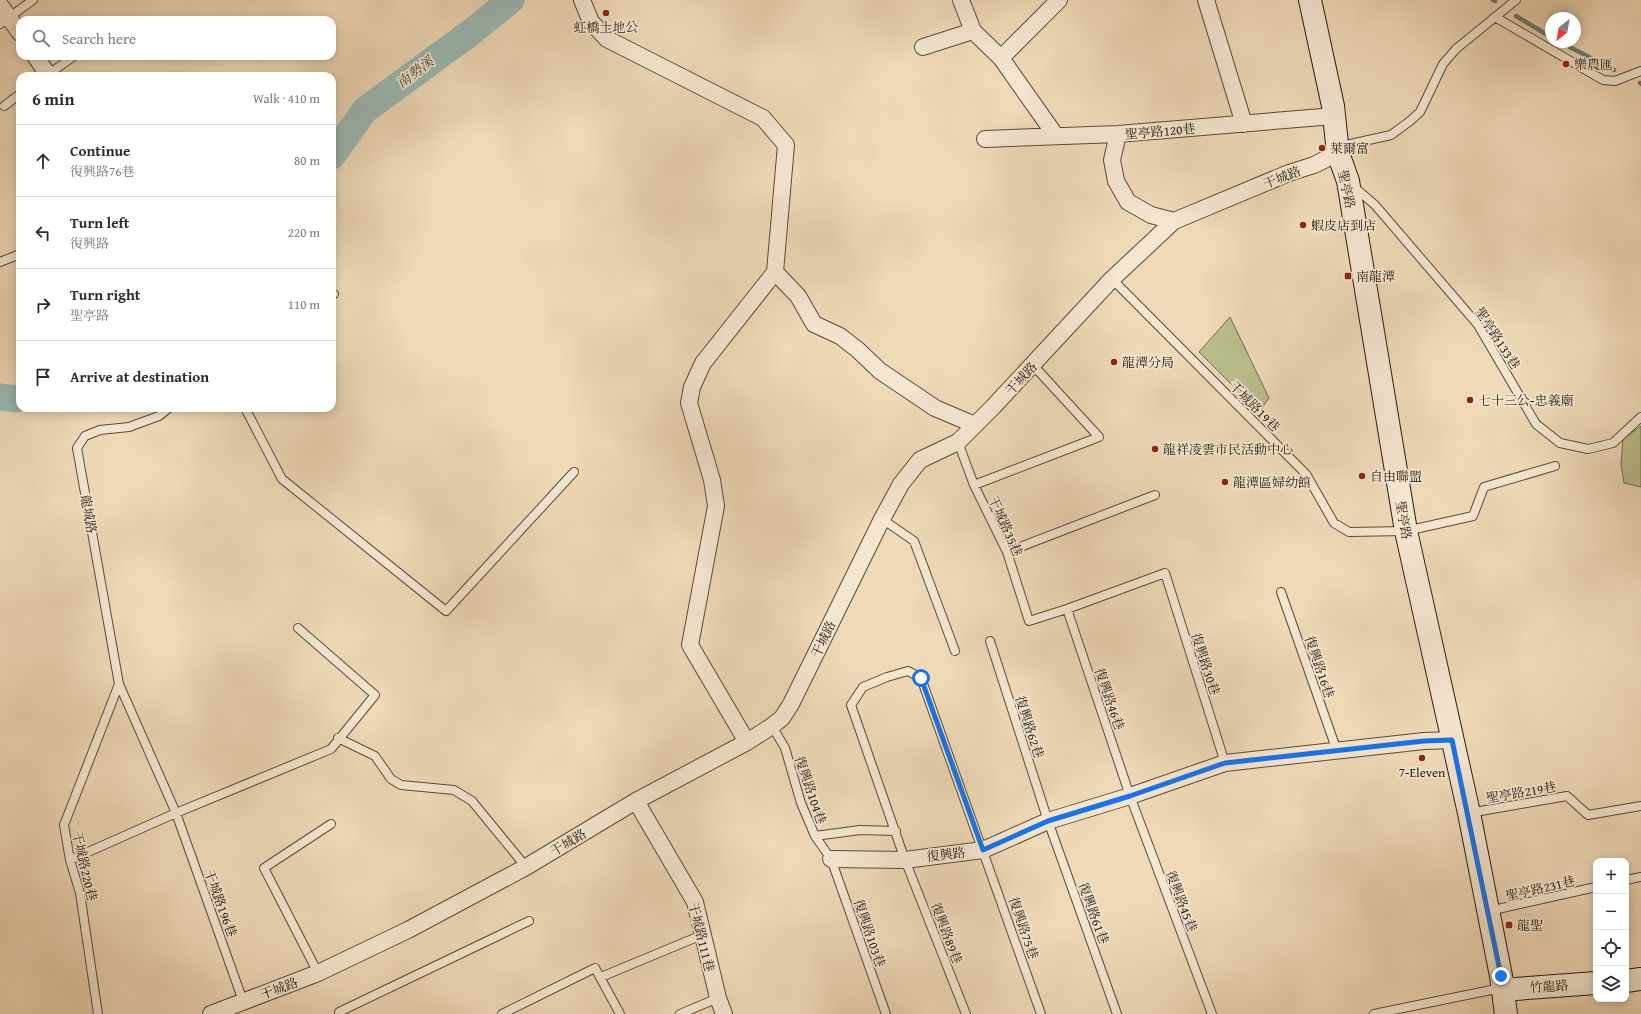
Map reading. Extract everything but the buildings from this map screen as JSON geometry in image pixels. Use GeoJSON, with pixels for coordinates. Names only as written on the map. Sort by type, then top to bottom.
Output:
{"type":"FeatureCollection","features":[{"type":"Feature","properties":{"kind":"street"},"geometry":{"type":"LineString","coordinates":[[582,0],[591,22],[607,39],[762,118],[786,145],[775,272],[703,364],[692,387],[689,403],[712,480],[716,506],[690,645],[747,742]]}},
{"type":"Feature","properties":{"kind":"street"},"geometry":{"type":"LineString","coordinates":[[1001,58],[1059,0]]}},
{"type":"Feature","properties":{"kind":"street"},"geometry":{"type":"LineString","coordinates":[[1206,0],[1244,124]]}},
{"type":"Feature","properties":{"kind":"street","name":"聖亭路"},"geometry":{"type":"LineString","coordinates":[[1310,0],[1334,116],[1338,153],[1348,181],[1406,532],[1469,813],[1501,976],[1506,1014]]}},
{"type":"Feature","properties":{"kind":"street"},"geometry":{"type":"LineString","coordinates":[[962,1],[973,31],[1001,58],[1056,136]]}},
{"type":"Feature","properties":{"kind":"street"},"geometry":{"type":"LineString","coordinates":[[3,16],[16,29]]}},
{"type":"Feature","properties":{"kind":"street"},"geometry":{"type":"LineString","coordinates":[[923,48],[973,31]]}},
{"type":"Feature","properties":{"kind":"street"},"geometry":{"type":"LineString","coordinates":[[38,60],[45,72]]}},
{"type":"Feature","properties":{"kind":"street","name":"聖亭路120巷"},"geometry":{"type":"LineString","coordinates":[[986,139],[1118,134],[1334,116]]}},
{"type":"Feature","properties":{"kind":"street"},"geometry":{"type":"LineString","coordinates":[[1118,134],[1112,160],[1116,181],[1128,202],[1152,214],[1174,221]]}},
{"type":"Feature","properties":{"kind":"street","name":"干城路"},"geometry":{"type":"LineString","coordinates":[[211,1014],[318,973],[408,930],[526,867],[636,801],[747,742],[772,726],[782,718],[791,704],[882,519],[901,484],[920,460],[958,442],[1033,365],[1112,279],[1174,221],[1289,173],[1314,165],[1338,153]]}},
{"type":"Feature","properties":{"kind":"street"},"geometry":{"type":"LineString","coordinates":[[775,272],[798,296],[814,324],[840,336],[858,350],[880,371],[935,408],[975,425]]}},
{"type":"Feature","properties":{"kind":"street","name":"復興路"},"geometry":{"type":"LineString","coordinates":[[832,859],[906,860],[983,850],[1048,821],[1130,796],[1225,763],[1424,741],[1452,740]]}},
{"type":"Feature","properties":{"kind":"street","name":"干城路111巷"},"geometry":{"type":"LineString","coordinates":[[636,801],[695,902],[718,998],[724,1014]]}},
{"type":"Feature","properties":{"kind":"street"},"geometry":{"type":"LineString","coordinates":[[1629,980],[1641,979]]}},
{"type":"Feature","properties":{"kind":"street","name":"竹龍路"},"geometry":{"type":"LineString","coordinates":[[1502,988],[1515,989],[1593,983]]}},
{"type":"Feature","properties":{"kind":"lane"},"geometry":{"type":"LineString","coordinates":[[3,16],[32,0]]}},
{"type":"Feature","properties":{"kind":"lane"},"geometry":{"type":"LineString","coordinates":[[1338,153],[1346,145],[1391,135],[1410,121],[1420,112],[1443,64],[1456,49],[1516,0]]}},
{"type":"Feature","properties":{"kind":"lane"},"geometry":{"type":"LineString","coordinates":[[1495,18],[1603,80],[1615,81],[1641,72]]}},
{"type":"Feature","properties":{"kind":"lane"},"geometry":{"type":"LineString","coordinates":[[51,72],[68,60]]}},
{"type":"Feature","properties":{"kind":"lane"},"geometry":{"type":"LineString","coordinates":[[4,106],[16,97]]}},
{"type":"Feature","properties":{"kind":"lane","name":"聖亭路133巷"},"geometry":{"type":"LineString","coordinates":[[1348,181],[1375,205],[1478,325],[1536,424],[1560,443],[1588,450],[1613,443],[1641,417]]}},
{"type":"Feature","properties":{"kind":"lane"},"geometry":{"type":"LineString","coordinates":[[0,262],[16,256]]}},
{"type":"Feature","properties":{"kind":"lane","name":"干城路19巷"},"geometry":{"type":"LineString","coordinates":[[1112,279],[1306,474],[1334,523],[1349,532],[1406,532],[1473,516],[1484,487],[1555,466]]}},
{"type":"Feature","properties":{"kind":"lane"},"geometry":{"type":"LineString","coordinates":[[974,485],[1099,436],[1033,365]]}},
{"type":"Feature","properties":{"kind":"lane","name":"龍城路"},"geometry":{"type":"LineString","coordinates":[[164,412],[159,416],[129,427],[100,430],[85,436],[77,448],[119,684],[176,813]]}},
{"type":"Feature","properties":{"kind":"lane"},"geometry":{"type":"LineString","coordinates":[[247,412],[282,479],[446,611],[574,472]]}},
{"type":"Feature","properties":{"kind":"lane","name":"干城路35巷"},"geometry":{"type":"LineString","coordinates":[[958,442],[974,485],[1007,552],[1029,621],[1067,609]]}},
{"type":"Feature","properties":{"kind":"lane"},"geometry":{"type":"LineString","coordinates":[[1007,552],[1155,495]]}},
{"type":"Feature","properties":{"kind":"lane"},"geometry":{"type":"LineString","coordinates":[[882,519],[914,541],[955,651]]}},
{"type":"Feature","properties":{"kind":"lane","name":"復興路30巷"},"geometry":{"type":"LineString","coordinates":[[1067,609],[1165,573],[1225,763]]}},
{"type":"Feature","properties":{"kind":"lane","name":"復興路16巷"},"geometry":{"type":"LineString","coordinates":[[1281,592],[1337,751]]}},
{"type":"Feature","properties":{"kind":"lane","name":"復興路46巷"},"geometry":{"type":"LineString","coordinates":[[1067,609],[1130,796]]}},
{"type":"Feature","properties":{"kind":"lane"},"geometry":{"type":"LineString","coordinates":[[70,860],[176,813],[331,749],[338,738],[375,695],[298,628]]}},
{"type":"Feature","properties":{"kind":"lane","name":"復興路62巷"},"geometry":{"type":"LineString","coordinates":[[990,641],[1048,821]]}},
{"type":"Feature","properties":{"kind":"lane","name":"復興路75巷"},"geometry":{"type":"LineString","coordinates":[[887,677],[908,671],[921,678],[1041,1014]]}},
{"type":"Feature","properties":{"kind":"lane","name":"復興路89巷"},"geometry":{"type":"LineString","coordinates":[[887,677],[863,686],[851,705],[906,860],[966,1014]]}},
{"type":"Feature","properties":{"kind":"lane","name":"干城路220巷"},"geometry":{"type":"LineString","coordinates":[[98,1014],[80,892],[70,860],[64,825],[119,684]]}},
{"type":"Feature","properties":{"kind":"lane","name":"復興路104巷"},"geometry":{"type":"LineString","coordinates":[[772,726],[785,748],[801,803],[815,836],[832,859]]}},
{"type":"Feature","properties":{"kind":"lane"},"geometry":{"type":"LineString","coordinates":[[338,738],[375,756],[392,779],[401,784],[454,790],[472,801],[526,867]]}},
{"type":"Feature","properties":{"kind":"lane","name":"復興路45巷"},"geometry":{"type":"LineString","coordinates":[[1130,796],[1212,1014]]}},
{"type":"Feature","properties":{"kind":"lane","name":"聖亭路219巷"},"geometry":{"type":"LineString","coordinates":[[1469,813],[1567,796],[1588,815],[1641,806]]}},
{"type":"Feature","properties":{"kind":"lane","name":"干城路196巷"},"geometry":{"type":"LineString","coordinates":[[176,813],[243,1001]]}},
{"type":"Feature","properties":{"kind":"lane","name":"復興路61巷"},"geometry":{"type":"LineString","coordinates":[[1048,821],[1117,1014]]}},
{"type":"Feature","properties":{"kind":"lane"},"geometry":{"type":"LineString","coordinates":[[318,973],[264,868],[331,824]]}},
{"type":"Feature","properties":{"kind":"lane"},"geometry":{"type":"LineString","coordinates":[[815,836],[860,830],[896,831]]}},
{"type":"Feature","properties":{"kind":"lane","name":"復興路103巷"},"geometry":{"type":"LineString","coordinates":[[832,859],[886,1014]]}},
{"type":"Feature","properties":{"kind":"lane"},"geometry":{"type":"LineString","coordinates":[[1629,879],[1641,877]]}},
{"type":"Feature","properties":{"kind":"lane","name":"聖亭路231巷"},"geometry":{"type":"LineString","coordinates":[[1489,911],[1593,888]]}},
{"type":"Feature","properties":{"kind":"lane"},"geometry":{"type":"LineString","coordinates":[[339,1013],[350,1011],[529,921]]}},
{"type":"Feature","properties":{"kind":"lane"},"geometry":{"type":"LineString","coordinates":[[601,977],[702,935]]}},
{"type":"Feature","properties":{"kind":"lane"},"geometry":{"type":"LineString","coordinates":[[502,1014],[595,968],[620,1014]]}},
{"type":"Feature","properties":{"kind":"lane"},"geometry":{"type":"LineString","coordinates":[[1374,1014],[1502,988]]}},
{"type":"Feature","properties":{"kind":"lane"},"geometry":{"type":"LineString","coordinates":[[680,1014],[718,998]]}},
{"type":"Feature","properties":{"kind":"green space"},"geometry":{"type":"Polygon","coordinates":[[[1230,317],[1269,398],[1259,412],[1199,352],[1230,317]]]}},
{"type":"Feature","properties":{"kind":"green space"},"geometry":{"type":"Polygon","coordinates":[[[1641,426],[1641,487],[1624,483],[1621,464],[1623,439],[1641,426]]]}},
{"type":"Feature","properties":{"kind":"waterway","name":"南勢溪"},"geometry":{"type":"LineString","coordinates":[[336,150],[365,110],[470,33],[511,0]]}},
{"type":"Feature","properties":{"kind":"waterway"},"geometry":{"type":"LineString","coordinates":[[1516,16],[1545,33]]}},
{"type":"Feature","properties":{"kind":"waterway"},"geometry":{"type":"LineString","coordinates":[[1572,48],[1614,70]]}},
{"type":"Feature","properties":{"kind":"waterway","name":"南勢溪"},"geometry":{"type":"LineString","coordinates":[[0,397],[16,399]]}},
{"type":"Feature","properties":{"kind":"place","name":"虹橋土地公"},"geometry":{"type":"Point","coordinates":[606,13]}},
{"type":"Feature","properties":{"kind":"place","name":"樂農匯"},"geometry":{"type":"Point","coordinates":[1566,64]}},
{"type":"Feature","properties":{"kind":"place","name":"萊爾富"},"geometry":{"type":"Point","coordinates":[1322,148]}},
{"type":"Feature","properties":{"kind":"place","name":"蝦皮店到店"},"geometry":{"type":"Point","coordinates":[1303,225]}},
{"type":"Feature","properties":{"kind":"place","name":"南龍潭"},"geometry":{"type":"Point","coordinates":[1348,276]}},
{"type":"Feature","properties":{"kind":"place","name":"龍潭分局"},"geometry":{"type":"Point","coordinates":[1114,362]}},
{"type":"Feature","properties":{"kind":"place","name":"七十三公-忠義廟"},"geometry":{"type":"Point","coordinates":[1470,400]}},
{"type":"Feature","properties":{"kind":"place","name":"龍祥凌雲市民活動中心"},"geometry":{"type":"Point","coordinates":[1155,449]}},
{"type":"Feature","properties":{"kind":"place","name":"自由聯盟"},"geometry":{"type":"Point","coordinates":[1362,476]}},
{"type":"Feature","properties":{"kind":"place","name":"龍潭區婦幼館"},"geometry":{"type":"Point","coordinates":[1225,482]}},
{"type":"Feature","properties":{"kind":"place","name":"7-Eleven"},"geometry":{"type":"Point","coordinates":[1422,758]}},
{"type":"Feature","properties":{"kind":"place","name":"龍聖"},"geometry":{"type":"Point","coordinates":[1509,925]}},
{"type":"Feature","properties":{"kind":"route"},"geometry":{"type":"LineString","coordinates":[[921,678],[983,850],[1048,821],[1130,796],[1225,763],[1424,741],[1452,740],[1469,813],[1501,976]]}}]}
